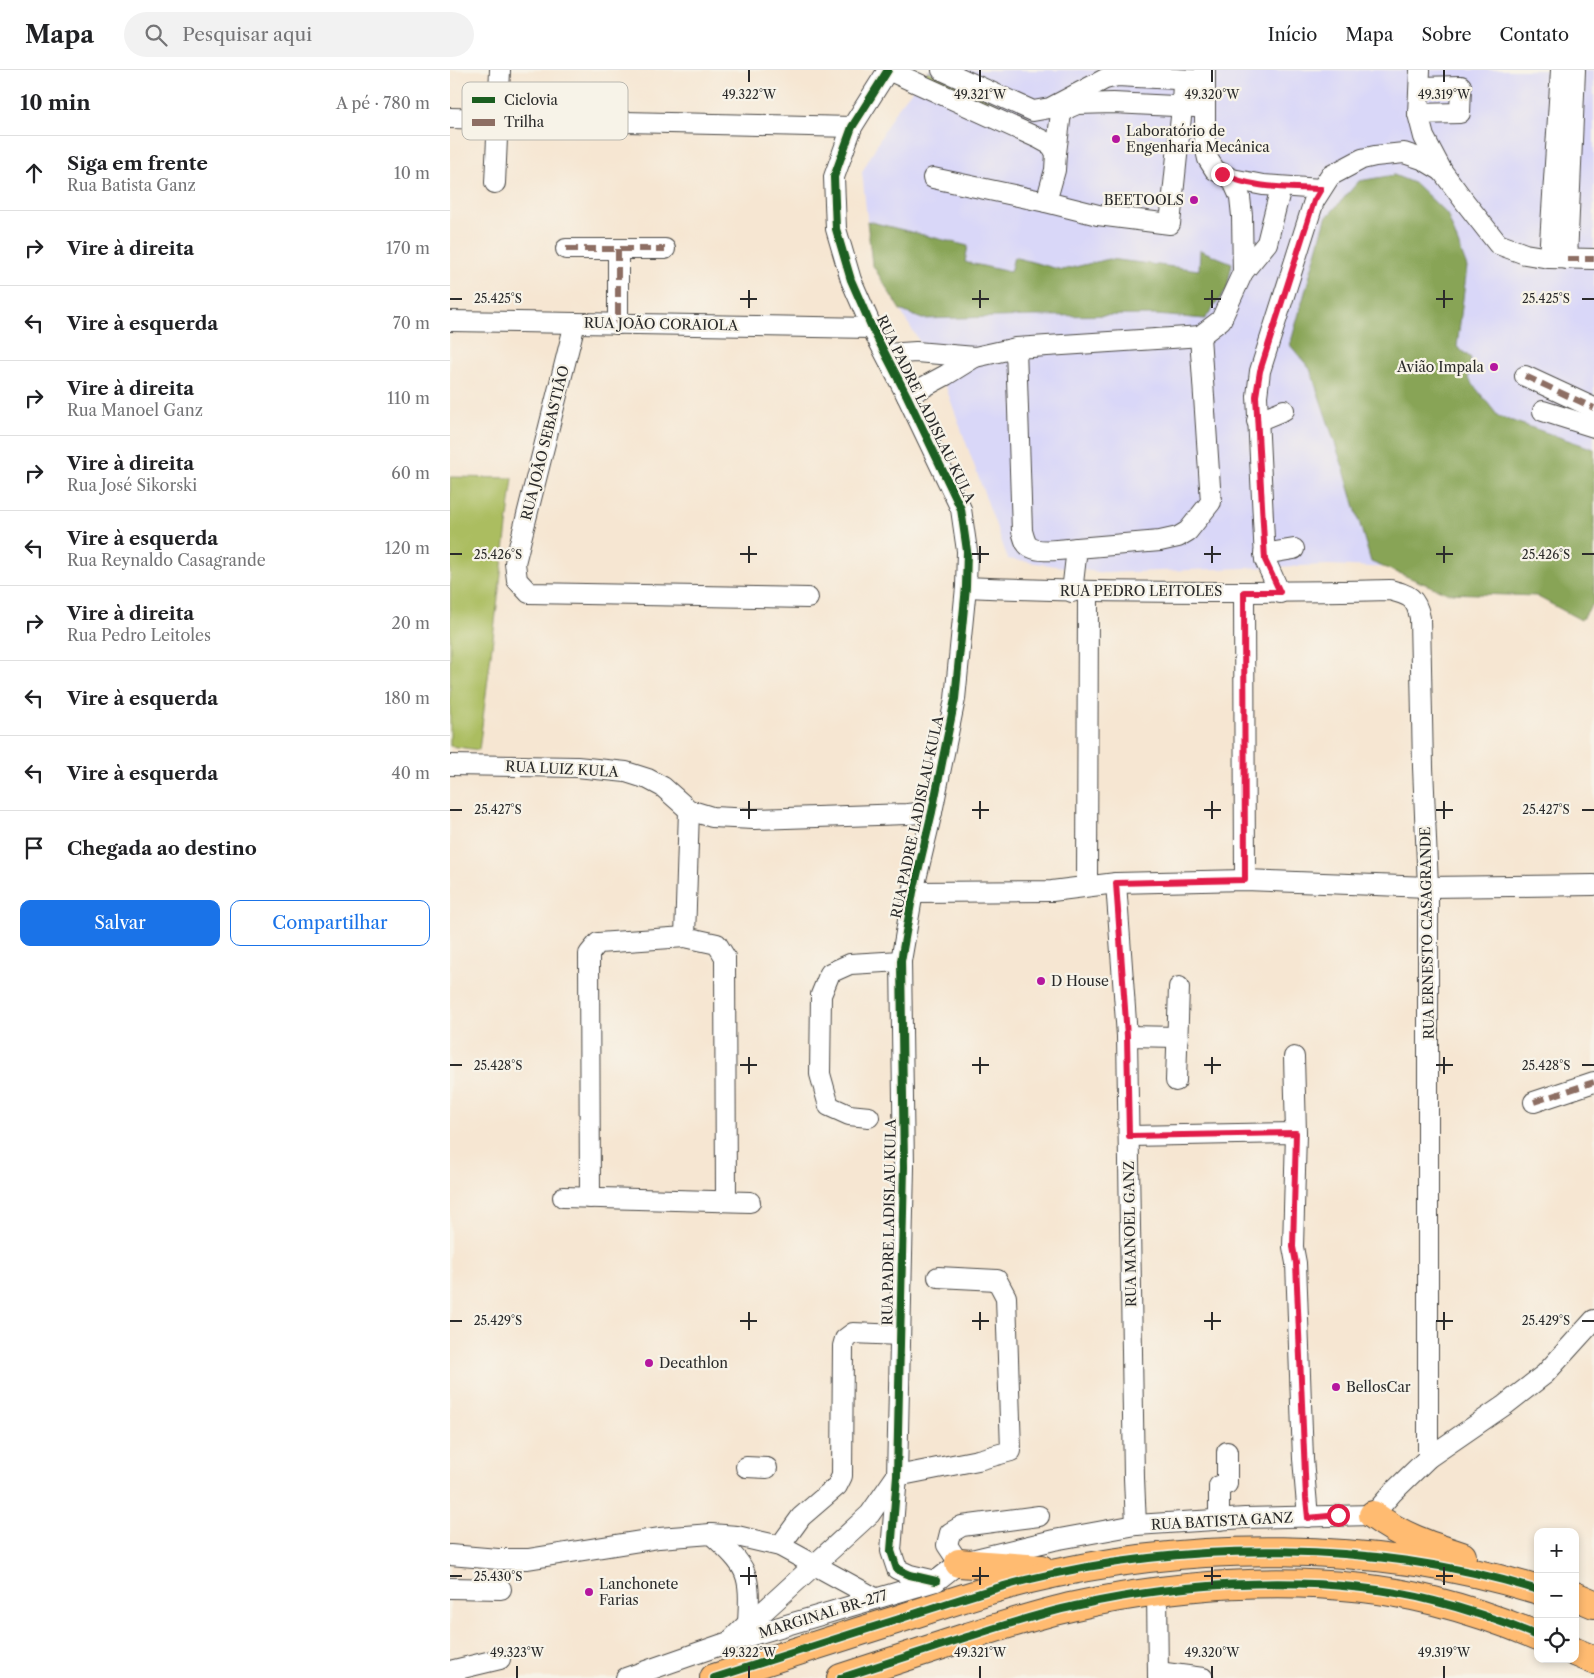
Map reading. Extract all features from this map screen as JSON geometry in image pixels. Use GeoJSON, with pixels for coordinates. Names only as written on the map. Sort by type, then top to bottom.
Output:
{"type":"FeatureCollection","features":[{"type":"Feature","properties":{"kind":"highway"},"geometry":{"type":"LineString","coordinates":[[1373,1515],[1393,1529],[1426,1545],[1534,1579]]}},
{"type":"Feature","properties":{"kind":"highway"},"geometry":{"type":"LineString","coordinates":[[714,1678],[985,1591],[1067,1571],[1170,1555],[1229,1552],[1311,1553],[1396,1560],[1490,1577],[1534,1589]]}},
{"type":"Feature","properties":{"kind":"highway"},"geometry":{"type":"LineString","coordinates":[[959,1563],[1067,1571]]}},
{"type":"Feature","properties":{"kind":"highway"},"geometry":{"type":"LineString","coordinates":[[841,1678],[1026,1619],[1074,1606],[1204,1586],[1301,1584],[1349,1587],[1433,1600],[1473,1612],[1534,1635]]}},
{"type":"Feature","properties":{"kind":"highway"},"geometry":{"type":"LineString","coordinates":[[1579,1598],[1594,1604]]}},
{"type":"Feature","properties":{"kind":"highway"},"geometry":{"type":"LineString","coordinates":[[1579,1603],[1594,1608]]}},
{"type":"Feature","properties":{"kind":"highway"},"geometry":{"type":"LineString","coordinates":[[1579,1654],[1594,1660]]}},
{"type":"Feature","properties":{"kind":"street"},"geometry":{"type":"LineString","coordinates":[[888,70],[1028,134],[1050,145],[1056,153]]}},
{"type":"Feature","properties":{"kind":"street","name":"RUA PADRE LADISLAU KULA"},"geometry":{"type":"LineString","coordinates":[[888,70],[852,127],[834,178],[836,229],[851,280],[872,328],[962,509],[967,551],[966,587],[954,699],[932,812],[913,892],[901,961],[904,1167],[896,1476],[891,1551],[896,1569],[910,1575],[936,1581]]}},
{"type":"Feature","properties":{"kind":"street"},"geometry":{"type":"LineString","coordinates":[[942,70],[1033,111],[1050,108],[1105,79],[1117,76],[1182,80],[1204,75],[1206,146],[1208,158],[1215,170],[1232,179],[1281,187],[1321,189]]}},
{"type":"Feature","properties":{"kind":"street"},"geometry":{"type":"LineString","coordinates":[[1558,258],[1561,70]]}},
{"type":"Feature","properties":{"kind":"street"},"geometry":{"type":"LineString","coordinates":[[1558,258],[1575,70]]}},
{"type":"Feature","properties":{"kind":"street"},"geometry":{"type":"LineString","coordinates":[[1418,114],[1460,113],[1461,86],[1420,78],[1418,114],[1424,137],[1442,171],[1498,244],[1525,254],[1558,258],[1594,259]]}},
{"type":"Feature","properties":{"kind":"street"},"geometry":{"type":"LineString","coordinates":[[933,178],[1098,215],[1170,224],[1182,107],[1182,80]]}},
{"type":"Feature","properties":{"kind":"street"},"geometry":{"type":"LineString","coordinates":[[1028,134],[1037,133],[1044,129],[1068,108],[1077,104],[1113,103],[1204,108]]}},
{"type":"Feature","properties":{"kind":"street"},"geometry":{"type":"LineString","coordinates":[[1046,202],[1055,170],[1062,113]]}},
{"type":"Feature","properties":{"kind":"street"},"geometry":{"type":"LineString","coordinates":[[628,123],[852,127]]}},
{"type":"Feature","properties":{"kind":"street"},"geometry":{"type":"LineString","coordinates":[[495,183],[496,140]]}},
{"type":"Feature","properties":{"kind":"street"},"geometry":{"type":"LineString","coordinates":[[1280,592],[1264,554],[1256,396],[1260,371],[1314,201],[1330,176],[1362,159],[1404,153],[1422,158],[1442,171]]}},
{"type":"Feature","properties":{"kind":"street"},"geometry":{"type":"LineString","coordinates":[[1232,179],[1240,197],[1243,272]]}},
{"type":"Feature","properties":{"kind":"street"},"geometry":{"type":"LineString","coordinates":[[886,354],[916,352],[975,356],[1016,348],[1200,336],[1221,320],[1243,272],[1267,243],[1281,187]]}},
{"type":"Feature","properties":{"kind":"street"},"geometry":{"type":"LineString","coordinates":[[566,250],[665,250]]}},
{"type":"Feature","properties":{"kind":"street"},"geometry":{"type":"LineString","coordinates":[[618,250],[618,324]]}},
{"type":"Feature","properties":{"kind":"street","name":"RUA JOÃO CORAIOLA"},"geometry":{"type":"LineString","coordinates":[[450,321],[872,328]]}},
{"type":"Feature","properties":{"kind":"street","name":"RUA JOÃO SEBASTIÃO"},"geometry":{"type":"LineString","coordinates":[[575,323],[515,563],[517,580],[529,593],[808,598]]}},
{"type":"Feature","properties":{"kind":"street"},"geometry":{"type":"LineString","coordinates":[[1016,348],[1022,531],[1026,544],[1033,549],[1052,550],[1160,541],[1178,537],[1188,531],[1211,502],[1200,336]]}},
{"type":"Feature","properties":{"kind":"street"},"geometry":{"type":"LineString","coordinates":[[907,396],[946,375],[975,356]]}},
{"type":"Feature","properties":{"kind":"street"},"geometry":{"type":"LineString","coordinates":[[1525,376],[1594,408]]}},
{"type":"Feature","properties":{"kind":"street"},"geometry":{"type":"LineString","coordinates":[[1257,421],[1284,410]]}},
{"type":"Feature","properties":{"kind":"street"},"geometry":{"type":"LineString","coordinates":[[1543,411],[1594,427]]}},
{"type":"Feature","properties":{"kind":"street"},"geometry":{"type":"LineString","coordinates":[[1078,548],[1087,886]]}},
{"type":"Feature","properties":{"kind":"street"},"geometry":{"type":"LineString","coordinates":[[1264,554],[1294,549]]}},
{"type":"Feature","properties":{"kind":"street","name":"RUA PEDRO LEITOLES"},"geometry":{"type":"LineString","coordinates":[[966,587],[1080,592],[1390,590],[1405,594]]}},
{"type":"Feature","properties":{"kind":"street"},"geometry":{"type":"LineString","coordinates":[[1244,592],[1245,880]]}},
{"type":"Feature","properties":{"kind":"street","name":"RUA ERNESTO CASAGRANDE"},"geometry":{"type":"LineString","coordinates":[[1405,594],[1417,604],[1420,618],[1428,887],[1428,1458]]}},
{"type":"Feature","properties":{"kind":"street","name":"RUA LUIZ KULA"},"geometry":{"type":"LineString","coordinates":[[450,765],[577,767],[626,772],[648,779],[663,787],[689,810],[712,817],[754,819],[932,812]]}},
{"type":"Feature","properties":{"kind":"street"},"geometry":{"type":"LineString","coordinates":[[685,937],[689,810]]}},
{"type":"Feature","properties":{"kind":"street"},"geometry":{"type":"LineString","coordinates":[[913,892],[1052,891],[1116,883],[1245,880],[1428,887],[1594,885]]}},
{"type":"Feature","properties":{"kind":"street","name":"RUA MANOEL GANZ"},"geometry":{"type":"LineString","coordinates":[[1116,883],[1127,1036],[1136,1525]]}},
{"type":"Feature","properties":{"kind":"street"},"geometry":{"type":"LineString","coordinates":[[590,1198],[589,954],[598,943],[685,937],[717,944],[725,957],[726,1200]]}},
{"type":"Feature","properties":{"kind":"street"},"geometry":{"type":"LineString","coordinates":[[869,1117],[849,1115],[829,1106],[820,1074],[821,995],[830,973],[850,964],[901,961]]}},
{"type":"Feature","properties":{"kind":"street"},"geometry":{"type":"LineString","coordinates":[[1176,1081],[1179,987]]}},
{"type":"Feature","properties":{"kind":"street"},"geometry":{"type":"LineString","coordinates":[[1127,1036],[1178,1038]]}},
{"type":"Feature","properties":{"kind":"street"},"geometry":{"type":"LineString","coordinates":[[1294,1057],[1296,1133],[1293,1247],[1296,1263],[1303,1459],[1308,1518]]}},
{"type":"Feature","properties":{"kind":"street"},"geometry":{"type":"LineString","coordinates":[[1534,1102],[1594,1082]]}},
{"type":"Feature","properties":{"kind":"street"},"geometry":{"type":"LineString","coordinates":[[1129,1136],[1296,1133]]}},
{"type":"Feature","properties":{"kind":"street"},"geometry":{"type":"LineString","coordinates":[[563,1197],[750,1202]]}},
{"type":"Feature","properties":{"kind":"street"},"geometry":{"type":"LineString","coordinates":[[729,1642],[748,1623],[815,1566],[870,1514],[896,1476],[978,1460],[1011,1451],[1006,1297],[997,1280],[938,1277]]}},
{"type":"Feature","properties":{"kind":"street"},"geometry":{"type":"LineString","coordinates":[[1373,1515],[1393,1492],[1428,1458],[1545,1374],[1594,1320]]}},
{"type":"Feature","properties":{"kind":"street"},"geometry":{"type":"LineString","coordinates":[[780,1546],[801,1517],[837,1486],[842,1476],[843,1346],[846,1339],[853,1333],[900,1334]]}},
{"type":"Feature","properties":{"kind":"street"},"geometry":{"type":"LineString","coordinates":[[1219,1520],[1219,1486],[1227,1484],[1227,1452]]}},
{"type":"Feature","properties":{"kind":"street"},"geometry":{"type":"LineString","coordinates":[[746,1467],[767,1468]]}},
{"type":"Feature","properties":{"kind":"street","name":"RUA BATISTA GANZ"},"geometry":{"type":"LineString","coordinates":[[959,1563],[1054,1540],[1136,1525],[1373,1515]]}},
{"type":"Feature","properties":{"kind":"street"},"geometry":{"type":"LineString","coordinates":[[959,1563],[947,1544],[950,1533],[962,1526],[1039,1516]]}},
{"type":"Feature","properties":{"kind":"street"},"geometry":{"type":"LineString","coordinates":[[711,1534],[736,1557],[745,1571],[750,1589],[748,1623]]}},
{"type":"Feature","properties":{"kind":"street"},"geometry":{"type":"LineString","coordinates":[[450,1555],[498,1559],[528,1559],[659,1538],[711,1534],[737,1536],[780,1546],[875,1598]]}},
{"type":"Feature","properties":{"kind":"street","name":"MARGINAL BR-277"},"geometry":{"type":"LineString","coordinates":[[626,1678],[729,1642],[936,1581],[959,1563]]}},
{"type":"Feature","properties":{"kind":"street"},"geometry":{"type":"LineString","coordinates":[[450,1588],[501,1590]]}},
{"type":"Feature","properties":{"kind":"street"},"geometry":{"type":"LineString","coordinates":[[1157,1592],[1158,1675],[1203,1678]]}},
{"type":"Feature","properties":{"kind":"street"},"geometry":{"type":"LineString","coordinates":[[450,1671],[500,1659]]}},
{"type":"Feature","properties":{"kind":"shaded area"},"geometry":{"type":"Polygon","coordinates":[[[928,70],[1594,70],[1594,568],[1499,573],[1329,565],[1105,573],[1008,559],[944,382],[872,264],[862,172],[894,113],[928,70]]]}},
{"type":"Feature","properties":{"kind":"green space"},"geometry":{"type":"Polygon","coordinates":[[[928,71],[1027,117],[1029,122],[921,79],[928,71]]]}},
{"type":"Feature","properties":{"kind":"green space"},"geometry":{"type":"Polygon","coordinates":[[[1394,175],[1416,184],[1447,214],[1467,267],[1457,347],[1471,358],[1468,378],[1498,416],[1594,449],[1594,603],[1581,620],[1536,596],[1447,593],[1371,562],[1344,470],[1310,369],[1290,345],[1326,218],[1359,181],[1394,175]]]}},
{"type":"Feature","properties":{"kind":"green space"},"geometry":{"type":"Polygon","coordinates":[[[867,221],[968,246],[965,262],[1010,272],[1014,257],[1062,270],[1109,259],[1199,270],[1200,250],[1232,263],[1227,289],[1205,319],[1156,315],[922,319],[900,310],[872,264],[867,221]]]}},
{"type":"Feature","properties":{"kind":"green space"},"geometry":{"type":"Polygon","coordinates":[[[450,477],[513,478],[479,750],[450,746],[450,477]]]}},
{"type":"Feature","properties":{"kind":"marked path"},"geometry":{"type":"LineString","coordinates":[[566,249],[665,249]]}},
{"type":"Feature","properties":{"kind":"marked path"},"geometry":{"type":"LineString","coordinates":[[618,249],[618,324]]}},
{"type":"Feature","properties":{"kind":"marked path"},"geometry":{"type":"LineString","coordinates":[[1567,259],[1594,259]]}},
{"type":"Feature","properties":{"kind":"marked path"},"geometry":{"type":"LineString","coordinates":[[1525,376],[1594,408]]}},
{"type":"Feature","properties":{"kind":"marked path"},"geometry":{"type":"LineString","coordinates":[[1534,1102],[1594,1082]]}},
{"type":"Feature","properties":{"kind":"cycle path"},"geometry":{"type":"LineString","coordinates":[[888,70],[852,127],[834,177],[836,229],[851,280],[872,328],[961,509],[967,551],[966,587],[955,699],[932,812],[913,892],[901,961],[904,1167],[897,1476],[891,1551],[897,1569],[910,1575],[936,1581]]}},
{"type":"Feature","properties":{"kind":"cycle path"},"geometry":{"type":"LineString","coordinates":[[714,1678],[1010,1584],[1088,1567],[1151,1558],[1217,1552],[1282,1551],[1348,1554],[1413,1562],[1477,1574],[1534,1589]]}},
{"type":"Feature","properties":{"kind":"cycle path"},"geometry":{"type":"LineString","coordinates":[[841,1678],[1061,1609],[1118,1597],[1208,1586],[1301,1584],[1347,1586],[1391,1592],[1461,1608],[1534,1634]]}},
{"type":"Feature","properties":{"kind":"place","name":"Laboratório de Engenharia Mecânica"},"geometry":{"type":"Point","coordinates":[1116,139]}},
{"type":"Feature","properties":{"kind":"place","name":"BEETOOLS"},"geometry":{"type":"Point","coordinates":[1194,200]}},
{"type":"Feature","properties":{"kind":"place","name":"Avião Impala"},"geometry":{"type":"Point","coordinates":[1494,367]}},
{"type":"Feature","properties":{"kind":"place","name":"D House"},"geometry":{"type":"Point","coordinates":[1041,981]}},
{"type":"Feature","properties":{"kind":"place","name":"Decathlon"},"geometry":{"type":"Point","coordinates":[649,1363]}},
{"type":"Feature","properties":{"kind":"place","name":"BellosCar"},"geometry":{"type":"Point","coordinates":[1336,1387]}},
{"type":"Feature","properties":{"kind":"place","name":"Lanchonete Farias"},"geometry":{"type":"Point","coordinates":[589,1592]}},
{"type":"Feature","properties":{"kind":"route"},"geometry":{"type":"LineString","coordinates":[[1222,174],[1232,179],[1263,185],[1321,189],[1314,201],[1283,296],[1260,371],[1256,396],[1265,560],[1280,592],[1244,592],[1245,880],[1116,883],[1127,1036],[1129,1136],[1296,1133],[1293,1247],[1296,1263],[1303,1459],[1308,1518],[1338,1515]]}}]}
